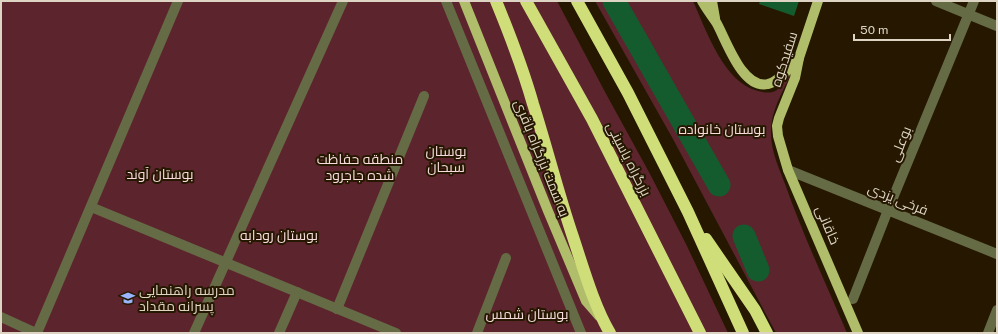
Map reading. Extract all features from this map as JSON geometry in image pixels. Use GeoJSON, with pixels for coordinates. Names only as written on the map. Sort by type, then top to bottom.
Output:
{"type":"FeatureCollection","features":[{"type":"Feature","properties":{"kind":"highway"},"geometry":{"type":"LineString","coordinates":[[496,1],[510,34],[533,103],[560,197],[603,321],[610,333]]}},
{"type":"Feature","properties":{"kind":"highway","name":"بزرگراه یاسینی"},"geometry":{"type":"LineString","coordinates":[[526,1],[592,119],[700,333]]}},
{"type":"Feature","properties":{"kind":"highway","name":"بزرگراه یاسینی"},"geometry":{"type":"LineString","coordinates":[[577,1],[628,93],[688,212],[743,333]]}},
{"type":"Feature","properties":{"kind":"highway"},"geometry":{"type":"LineString","coordinates":[[688,212],[755,310],[767,333]]}},
{"type":"Feature","properties":{"kind":"main road","name":"به سمت بزرگراه باقری"},"geometry":{"type":"LineString","coordinates":[[464,1],[548,211],[586,301],[603,321]]}},
{"type":"Feature","properties":{"kind":"main road"},"geometry":{"type":"LineString","coordinates":[[702,1],[716,22],[734,59],[747,77],[757,83],[767,85],[775,82],[799,58]]}},
{"type":"Feature","properties":{"kind":"main road"},"geometry":{"type":"LineString","coordinates":[[712,1],[716,22]]}},
{"type":"Feature","properties":{"kind":"main road","name":"سفیدکوه"},"geometry":{"type":"LineString","coordinates":[[777,126],[783,104],[795,78],[799,58],[818,1]]}},
{"type":"Feature","properties":{"kind":"main road","name":"خاقانی"},"geometry":{"type":"LineString","coordinates":[[777,126],[781,147],[788,170],[858,333]]}},
{"type":"Feature","properties":{"kind":"street"},"geometry":{"type":"LineString","coordinates":[[1,317],[37,333],[178,1]]}},
{"type":"Feature","properties":{"kind":"street"},"geometry":{"type":"LineString","coordinates":[[194,333],[343,1]]}},
{"type":"Feature","properties":{"kind":"street"},"geometry":{"type":"LineString","coordinates":[[446,1],[581,333]]}},
{"type":"Feature","properties":{"kind":"street"},"geometry":{"type":"LineString","coordinates":[[936,1],[997,26]]}},
{"type":"Feature","properties":{"kind":"street","name":"بوعلی"},"geometry":{"type":"LineString","coordinates":[[853,299],[974,1]]}},
{"type":"Feature","properties":{"kind":"street"},"geometry":{"type":"LineString","coordinates":[[337,309],[424,96]]}},
{"type":"Feature","properties":{"kind":"street","name":"فرخی یزدی"},"geometry":{"type":"LineString","coordinates":[[788,170],[997,254]]}},
{"type":"Feature","properties":{"kind":"street"},"geometry":{"type":"LineString","coordinates":[[91,207],[337,309],[377,329],[396,333]]}},
{"type":"Feature","properties":{"kind":"street"},"geometry":{"type":"LineString","coordinates":[[477,333],[506,258]]}},
{"type":"Feature","properties":{"kind":"street"},"geometry":{"type":"LineString","coordinates":[[279,333],[297,292]]}},
{"type":"Feature","properties":{"kind":"street"},"geometry":{"type":"LineString","coordinates":[[988,333],[997,310]]}},
{"type":"Feature","properties":{"kind":"green space","name":"منطقه حفاظت شده جاجرود"},"geometry":{"type":"Polygon","coordinates":[[[1,1],[557,1],[650,174],[686,244],[728,333],[1,333],[1,1]]]}},
{"type":"Feature","properties":{"kind":"green space","name":"بوستان خانواده"},"geometry":{"type":"Polygon","coordinates":[[[595,1],[693,1],[710,40],[726,67],[735,78],[746,86],[758,91],[770,93],[774,92],[780,87],[788,73],[791,74],[777,103],[772,118],[772,147],[799,222],[847,333],[776,333],[673,139],[595,1]]]}},
{"type":"Feature","properties":{"kind":"shaded area"},"geometry":{"type":"Polygon","coordinates":[[[760,1],[799,1],[794,16],[759,4],[760,1]]]}},
{"type":"Feature","properties":{"kind":"waterway"},"geometry":{"type":"LineString","coordinates":[[614,1],[719,185]]}},
{"type":"Feature","properties":{"kind":"waterway"},"geometry":{"type":"LineString","coordinates":[[744,236],[758,270]]}},
{"type":"Feature","properties":{"kind":"place","name":"مدرسه راهنمایی پسرانه مقداد"},"geometry":{"type":"Point","coordinates":[128,298]}},
{"type":"Feature","properties":{"kind":"park label","name":"بوستان سبحان"},"geometry":{"type":"Point","coordinates":[446,160]}},
{"type":"Feature","properties":{"kind":"park label","name":"بوستان آوند"},"geometry":{"type":"Point","coordinates":[160,174]}},
{"type":"Feature","properties":{"kind":"park label","name":"بوستان رودابه"},"geometry":{"type":"Point","coordinates":[279,235]}},
{"type":"Feature","properties":{"kind":"park label","name":"بوستان شمس"},"geometry":{"type":"Point","coordinates":[527,314]}}]}
